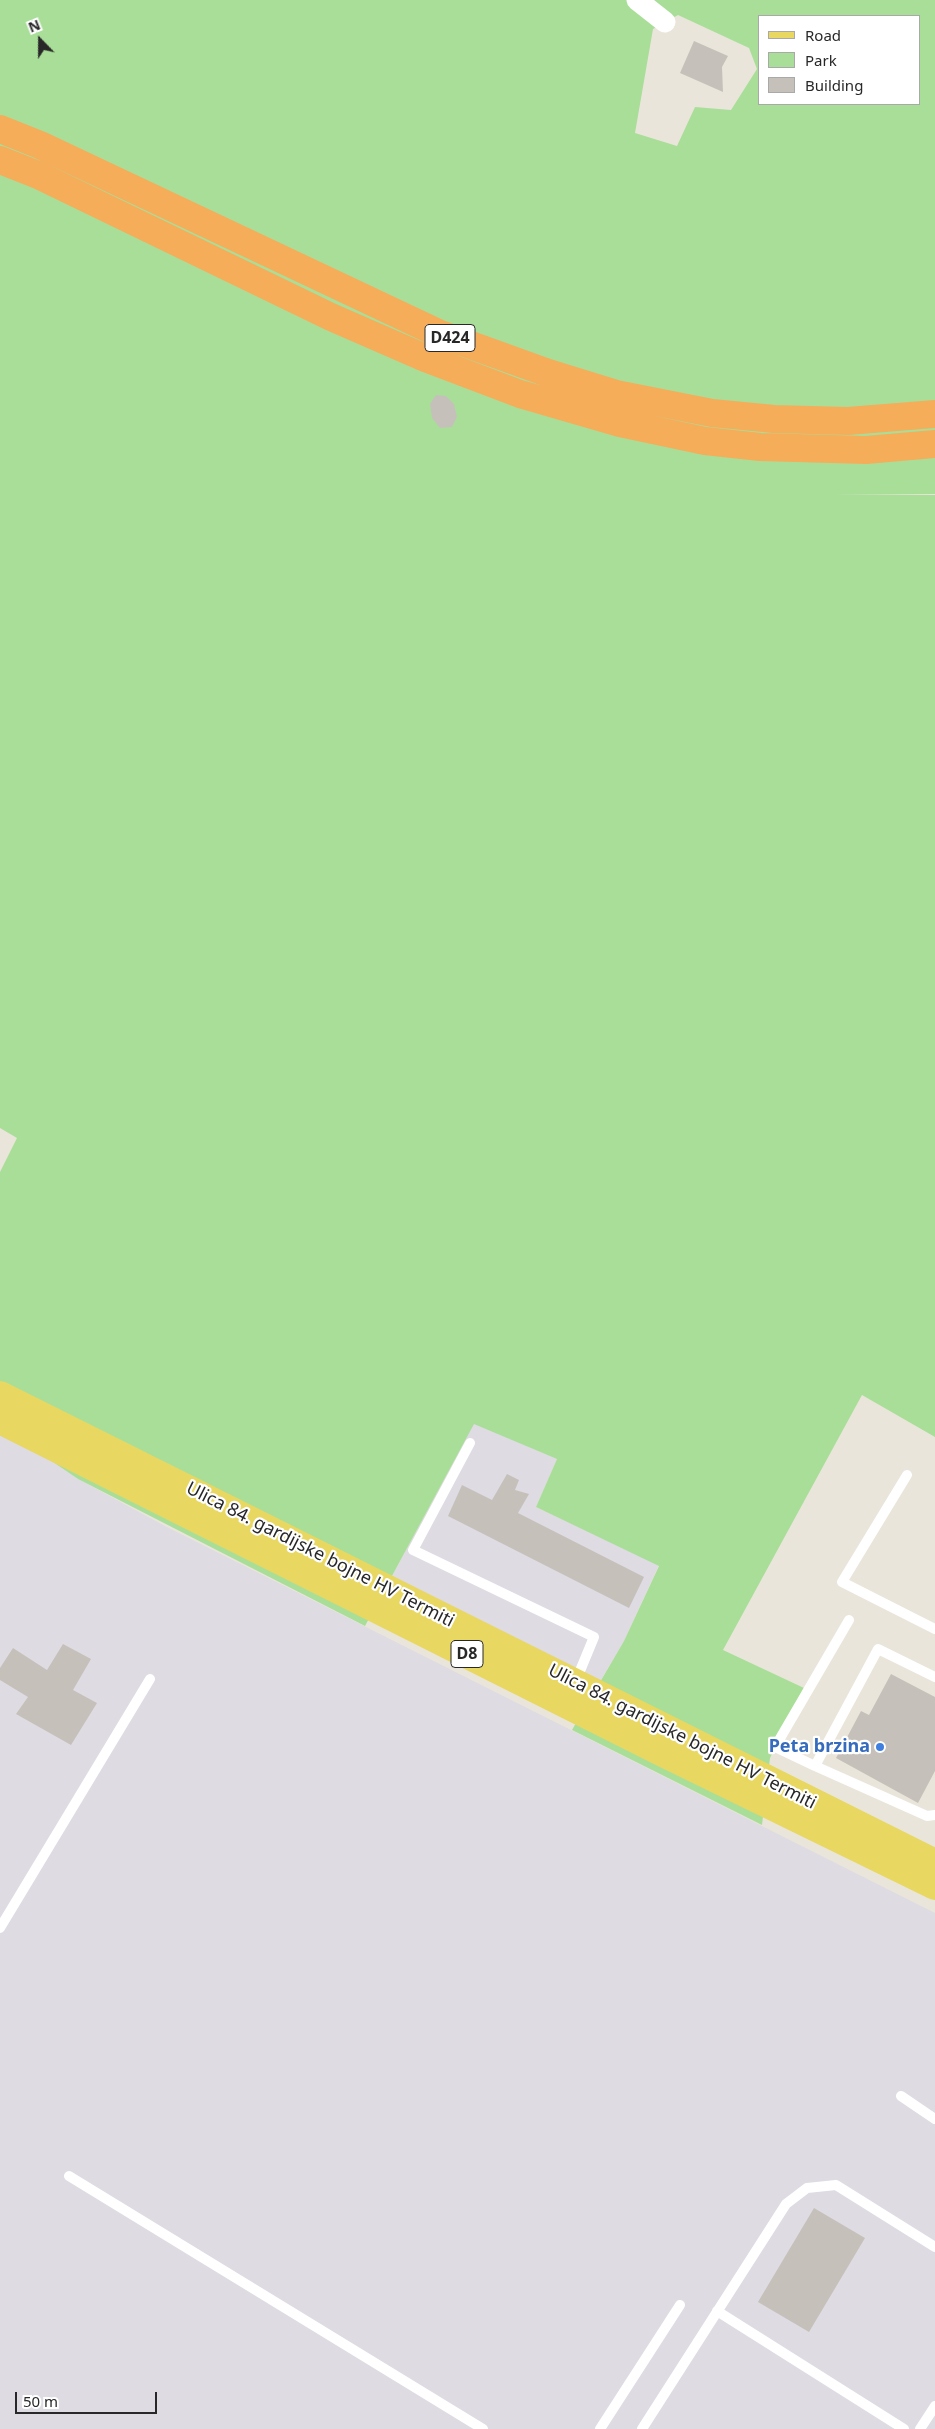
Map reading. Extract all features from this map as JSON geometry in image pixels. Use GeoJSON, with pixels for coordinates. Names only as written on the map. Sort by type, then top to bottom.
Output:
{"type":"FeatureCollection","features":[{"type":"Feature","properties":{"kind":"highway","name":"D424"},"geometry":{"type":"LineString","coordinates":[[0,130],[40,145],[440,334],[548,373],[616,394],[712,413],[774,419],[848,421],[935,414]]}},
{"type":"Feature","properties":{"kind":"highway","name":"D424"},"geometry":{"type":"LineString","coordinates":[[0,160],[38,175],[330,317],[425,358],[520,394],[620,424],[705,441],[760,447],[866,450],[935,444]]}},
{"type":"Feature","properties":{"kind":"main road","name":"Ulica 84. gardijske bojne HV Termiti"},"geometry":{"type":"LineString","coordinates":[[1,1389],[82,1436],[935,1863]]}},
{"type":"Feature","properties":{"kind":"main road","name":"Ulica 84. gardijske bojne HV Termiti"},"geometry":{"type":"LineString","coordinates":[[0,1420],[663,1753],[935,1886]]}},
{"type":"Feature","properties":{"kind":"street"},"geometry":{"type":"LineString","coordinates":[[636,0],[665,22]]}},
{"type":"Feature","properties":{"kind":"lane"},"geometry":{"type":"LineString","coordinates":[[470,1443],[413,1550],[594,1637],[575,1683]]}},
{"type":"Feature","properties":{"kind":"lane"},"geometry":{"type":"LineString","coordinates":[[907,1475],[842,1582],[935,1629]]}},
{"type":"Feature","properties":{"kind":"lane"},"geometry":{"type":"LineString","coordinates":[[849,1620],[775,1747],[928,1816],[935,1815]]}},
{"type":"Feature","properties":{"kind":"lane"},"geometry":{"type":"LineString","coordinates":[[816,1766],[878,1649],[935,1677]]}},
{"type":"Feature","properties":{"kind":"lane"},"geometry":{"type":"LineString","coordinates":[[0,1928],[150,1679]]}},
{"type":"Feature","properties":{"kind":"lane"},"geometry":{"type":"LineString","coordinates":[[901,2096],[935,2119]]}},
{"type":"Feature","properties":{"kind":"lane"},"geometry":{"type":"LineString","coordinates":[[69,2176],[483,2429]]}},
{"type":"Feature","properties":{"kind":"lane"},"geometry":{"type":"LineString","coordinates":[[642,2429],[786,2204],[807,2188],[836,2185],[935,2247]]}},
{"type":"Feature","properties":{"kind":"lane"},"geometry":{"type":"LineString","coordinates":[[600,2429],[680,2305]]}},
{"type":"Feature","properties":{"kind":"lane"},"geometry":{"type":"LineString","coordinates":[[717,2311],[904,2429]]}},
{"type":"Feature","properties":{"kind":"lane"},"geometry":{"type":"LineString","coordinates":[[920,2429],[935,2406]]}},
{"type":"Feature","properties":{"kind":"shaded area"},"geometry":{"type":"Polygon","coordinates":[[[474,1423],[557,1459],[536,1507],[659,1565],[624,1641],[599,1683],[390,1580],[474,1423]]]}},
{"type":"Feature","properties":{"kind":"shaded area"},"geometry":{"type":"Polygon","coordinates":[[[0,1426],[78,1479],[165,1526],[935,1913],[935,2429],[0,2429],[0,1426]]]}},
{"type":"Feature","properties":{"kind":"green space"},"geometry":{"type":"Polygon","coordinates":[[[0,0],[935,0],[935,494],[836,495],[935,495],[935,1437],[862,1395],[723,1650],[804,1688],[770,1758],[762,1825],[572,1730],[624,1641],[659,1566],[536,1507],[557,1459],[474,1424],[365,1626],[78,1479],[0,1426],[0,1172],[17,1138],[0,1128],[0,0]],[[678,15],[653,29],[635,133],[677,146],[695,107],[731,110],[757,69],[749,48],[678,15]]]}},
{"type":"Feature","properties":{"kind":"building"},"geometry":{"type":"Polygon","coordinates":[[[694,41],[728,56],[722,67],[723,92],[680,73],[694,41]]]}},
{"type":"Feature","properties":{"kind":"building"},"geometry":{"type":"Polygon","coordinates":[[[436,395],[446,396],[454,404],[457,417],[452,427],[440,428],[432,418],[430,404],[436,395]]]}},
{"type":"Feature","properties":{"kind":"building"},"geometry":{"type":"Polygon","coordinates":[[[507,1474],[519,1480],[515,1490],[529,1494],[518,1513],[644,1577],[629,1608],[448,1516],[462,1485],[492,1500],[507,1474]]]}},
{"type":"Feature","properties":{"kind":"building"},"geometry":{"type":"Polygon","coordinates":[[[63,1644],[91,1659],[73,1690],[97,1703],[71,1745],[16,1714],[28,1697],[0,1680],[0,1668],[13,1648],[47,1670],[63,1644]]]}},
{"type":"Feature","properties":{"kind":"building"},"geometry":{"type":"Polygon","coordinates":[[[891,1674],[935,1697],[935,1771],[918,1803],[836,1758],[861,1711],[869,1715],[891,1674]]]}},
{"type":"Feature","properties":{"kind":"building"},"geometry":{"type":"Polygon","coordinates":[[[814,2208],[865,2238],[809,2332],[758,2302],[814,2208]]]}},
{"type":"Feature","properties":{"kind":"place","name":"Peta brzina"},"geometry":{"type":"Point","coordinates":[880,1747]}}]}
